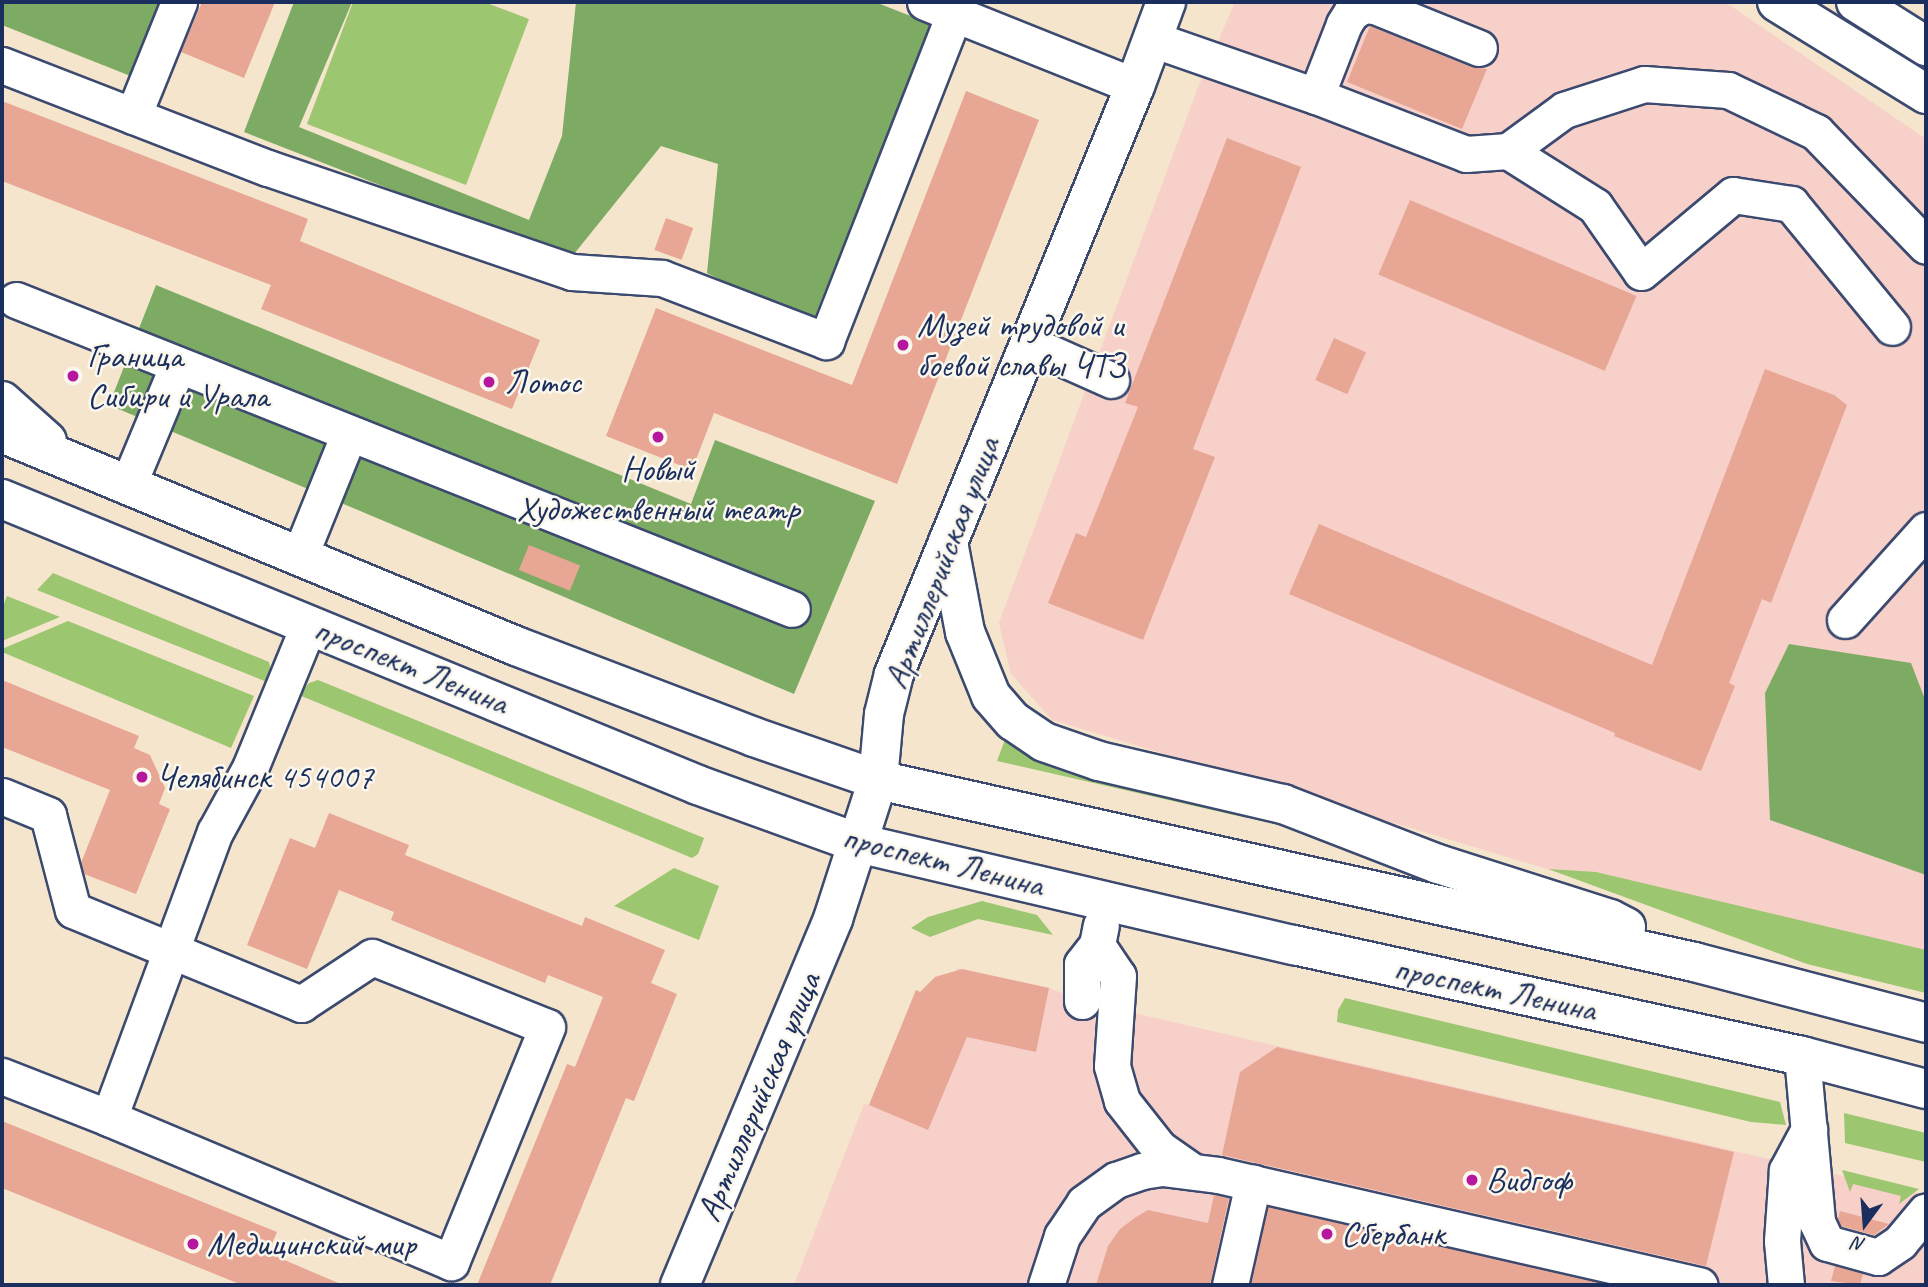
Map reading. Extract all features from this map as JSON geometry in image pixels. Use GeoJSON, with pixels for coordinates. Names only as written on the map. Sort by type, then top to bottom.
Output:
{"type":"FeatureCollection","features":[{"type":"Feature","properties":{"kind":"main road","name":"Артиллерийская улица"},"geometry":{"type":"LineString","coordinates":[[680,1285],[833,919],[878,780],[884,714],[894,674],[1135,86],[1166,2]]}},
{"type":"Feature","properties":{"kind":"main road"},"geometry":{"type":"LineString","coordinates":[[1777,2],[1926,94]]}},
{"type":"Feature","properties":{"kind":"main road"},"geometry":{"type":"LineString","coordinates":[[1856,2],[1926,46]]}},
{"type":"Feature","properties":{"kind":"main road"},"geometry":{"type":"LineString","coordinates":[[2,401],[69,461]]}},
{"type":"Feature","properties":{"kind":"main road","name":"проспект Ленина"},"geometry":{"type":"LineString","coordinates":[[2,433],[516,646],[754,737],[878,780],[1694,962],[1926,1023]]}},
{"type":"Feature","properties":{"kind":"main road","name":"проспект Ленина"},"geometry":{"type":"LineString","coordinates":[[2,499],[698,785],[858,843],[1802,1056],[1926,1089]]}},
{"type":"Feature","properties":{"kind":"main road"},"geometry":{"type":"LineString","coordinates":[[948,542],[965,632],[990,696],[1013,721],[1044,742],[1099,761],[1283,804],[1438,863],[1610,919],[1694,962]]}},
{"type":"Feature","properties":{"kind":"lane"},"geometry":{"type":"LineString","coordinates":[[133,116],[179,2]]}},
{"type":"Feature","properties":{"kind":"lane"},"geometry":{"type":"LineString","coordinates":[[1317,96],[1345,24],[1351,13],[1363,5],[1375,6],[1479,48]]}},
{"type":"Feature","properties":{"kind":"lane"},"geometry":{"type":"LineString","coordinates":[[2,65],[268,168],[572,272],[662,278],[827,341],[939,8],[1135,86]]}},
{"type":"Feature","properties":{"kind":"lane"},"geometry":{"type":"LineString","coordinates":[[1152,39],[1317,96],[1466,154],[1508,151],[1564,110],[1644,84],[1728,90],[1816,132],[1926,246]]}},
{"type":"Feature","properties":{"kind":"lane"},"geometry":{"type":"LineString","coordinates":[[1508,151],[1595,206],[1641,272],[1733,195],[1791,204],[1892,327]]}},
{"type":"Feature","properties":{"kind":"lane"},"geometry":{"type":"LineString","coordinates":[[16,300],[792,609]]}},
{"type":"Feature","properties":{"kind":"lane"},"geometry":{"type":"LineString","coordinates":[[1028,343],[1111,380]]}},
{"type":"Feature","properties":{"kind":"lane"},"geometry":{"type":"LineString","coordinates":[[128,485],[178,365]]}},
{"type":"Feature","properties":{"kind":"lane"},"geometry":{"type":"LineString","coordinates":[[300,555],[349,434]]}},
{"type":"Feature","properties":{"kind":"lane"},"geometry":{"type":"LineString","coordinates":[[1846,620],[1926,530]]}},
{"type":"Feature","properties":{"kind":"lane"},"geometry":{"type":"LineString","coordinates":[[109,1118],[215,832],[250,768],[309,624]]}},
{"type":"Feature","properties":{"kind":"lane"},"geometry":{"type":"LineString","coordinates":[[2,796],[48,814],[72,910],[301,1004],[372,957],[547,1027],[451,1262],[109,1118],[2,1076]]}},
{"type":"Feature","properties":{"kind":"lane"},"geometry":{"type":"LineString","coordinates":[[1106,901],[1097,945],[1118,976],[1099,1004],[1122,1101],[1142,1131],[1159,1148],[1204,1172]]}},
{"type":"Feature","properties":{"kind":"lane"},"geometry":{"type":"LineString","coordinates":[[1802,1056],[1817,1222],[1827,1243],[1878,1256],[1900,1242],[1926,1209]]}},
{"type":"Feature","properties":{"kind":"lane"},"geometry":{"type":"LineString","coordinates":[[1786,1285],[1782,1241],[1787,1170],[1809,1129]]}},
{"type":"Feature","properties":{"kind":"lane"},"geometry":{"type":"LineString","coordinates":[[1046,1285],[1062,1236],[1084,1203],[1100,1190],[1142,1171],[1204,1172],[1700,1285]]}},
{"type":"Feature","properties":{"kind":"lane"},"geometry":{"type":"LineString","coordinates":[[1230,1285],[1252,1183]]}},
{"type":"Feature","properties":{"kind":"shaded area"},"geometry":{"type":"Polygon","coordinates":[[[1235,2],[1725,2],[1926,139],[1926,983],[1052,720],[1011,674],[999,623],[1197,90],[1235,2]]]}},
{"type":"Feature","properties":{"kind":"shaded area"},"geometry":{"type":"Polygon","coordinates":[[[957,968],[1049,988],[1082,1001],[1926,1195],[1926,1285],[794,1285],[864,1104],[869,1105],[916,990],[923,993],[935,977],[955,973],[957,968]]]}},
{"type":"Feature","properties":{"kind":"green space"},"geometry":{"type":"Polygon","coordinates":[[[2,2],[164,2],[133,77],[2,25],[2,2]]]}},
{"type":"Feature","properties":{"kind":"green space"},"geometry":{"type":"Polygon","coordinates":[[[294,2],[352,2],[299,127],[529,220],[562,136],[576,2],[875,2],[931,24],[811,326],[707,273],[718,164],[661,146],[570,259],[244,132],[294,2]]]}},
{"type":"Feature","properties":{"kind":"green space"},"geometry":{"type":"Polygon","coordinates":[[[353,2],[484,2],[529,19],[466,185],[307,124],[353,2]]]}},
{"type":"Feature","properties":{"kind":"green space"},"geometry":{"type":"Polygon","coordinates":[[[156,285],[691,504],[715,440],[875,501],[794,694],[109,405],[156,285]]]}},
{"type":"Feature","properties":{"kind":"green space"},"geometry":{"type":"Polygon","coordinates":[[[53,573],[269,662],[271,670],[267,682],[37,590],[53,573]]]}},
{"type":"Feature","properties":{"kind":"green space"},"geometry":{"type":"Polygon","coordinates":[[[7,596],[60,617],[2,641],[2,609],[7,596]]]}},
{"type":"Feature","properties":{"kind":"green space"},"geometry":{"type":"Polygon","coordinates":[[[68,621],[254,696],[231,748],[2,652],[2,649],[68,621]]]}},
{"type":"Feature","properties":{"kind":"green space"},"geometry":{"type":"Polygon","coordinates":[[[1789,644],[1911,663],[1926,702],[1926,875],[1770,820],[1765,693],[1789,644]]]}},
{"type":"Feature","properties":{"kind":"green space"},"geometry":{"type":"Polygon","coordinates":[[[318,680],[704,838],[698,854],[692,858],[299,695],[309,683],[318,680]]]}},
{"type":"Feature","properties":{"kind":"green space"},"geometry":{"type":"Polygon","coordinates":[[[1006,737],[1247,813],[1247,818],[997,761],[1006,737]]]}},
{"type":"Feature","properties":{"kind":"green space"},"geometry":{"type":"Polygon","coordinates":[[[674,868],[719,886],[699,940],[614,906],[674,868]]]}},
{"type":"Feature","properties":{"kind":"green space"},"geometry":{"type":"Polygon","coordinates":[[[1548,869],[1596,872],[1926,950],[1926,993],[1807,964],[1548,869]]]}},
{"type":"Feature","properties":{"kind":"green space"},"geometry":{"type":"Polygon","coordinates":[[[982,901],[1037,915],[1053,935],[978,919],[930,937],[911,928],[928,917],[982,901]]]}},
{"type":"Feature","properties":{"kind":"green space"},"geometry":{"type":"Polygon","coordinates":[[[1345,998],[1780,1102],[1786,1125],[1751,1122],[1337,1022],[1338,1010],[1345,998]]]}},
{"type":"Feature","properties":{"kind":"green space"},"geometry":{"type":"Polygon","coordinates":[[[1844,1113],[1926,1133],[1926,1162],[1845,1143],[1844,1113]]]}},
{"type":"Feature","properties":{"kind":"green space"},"geometry":{"type":"Polygon","coordinates":[[[1842,1170],[1919,1189],[1899,1204],[1901,1196],[1853,1184],[1850,1192],[1842,1170]]]}},
{"type":"Feature","properties":{"kind":"building"},"geometry":{"type":"Polygon","coordinates":[[[202,2],[275,2],[244,78],[181,52],[202,2]]]}},
{"type":"Feature","properties":{"kind":"building"},"geometry":{"type":"Polygon","coordinates":[[[1370,26],[1471,67],[1487,69],[1462,129],[1347,82],[1370,26]]]}},
{"type":"Feature","properties":{"kind":"building"},"geometry":{"type":"Polygon","coordinates":[[[966,91],[1039,120],[897,484],[714,413],[692,470],[606,436],[656,308],[852,385],[966,91]]]}},
{"type":"Feature","properties":{"kind":"building"},"geometry":{"type":"Polygon","coordinates":[[[2,101],[308,219],[300,241],[540,340],[512,409],[261,309],[271,285],[2,181],[2,101]]]}},
{"type":"Feature","properties":{"kind":"building"},"geometry":{"type":"Polygon","coordinates":[[[1227,138],[1301,167],[1193,449],[1215,457],[1143,640],[1048,603],[1076,533],[1086,537],[1138,407],[1125,403],[1227,138]]]}},
{"type":"Feature","properties":{"kind":"building"},"geometry":{"type":"Polygon","coordinates":[[[1410,200],[1636,296],[1605,371],[1378,275],[1410,200]]]}},
{"type":"Feature","properties":{"kind":"building"},"geometry":{"type":"Polygon","coordinates":[[[666,218],[693,228],[682,260],[654,250],[666,218]]]}},
{"type":"Feature","properties":{"kind":"building"},"geometry":{"type":"Polygon","coordinates":[[[1334,338],[1366,352],[1347,394],[1315,380],[1334,338]]]}},
{"type":"Feature","properties":{"kind":"building"},"geometry":{"type":"Polygon","coordinates":[[[1765,369],[1834,395],[1847,405],[1771,603],[1762,599],[1729,683],[1735,686],[1701,771],[1614,736],[1615,733],[1289,594],[1319,524],[1652,665],[1765,369]]]}},
{"type":"Feature","properties":{"kind":"building"},"geometry":{"type":"Polygon","coordinates":[[[529,545],[580,566],[570,591],[519,570],[529,545]]]}},
{"type":"Feature","properties":{"kind":"building"},"geometry":{"type":"Polygon","coordinates":[[[2,680],[139,736],[134,748],[150,755],[165,788],[159,804],[170,809],[136,894],[84,874],[81,863],[110,790],[2,747],[2,680]]]}},
{"type":"Feature","properties":{"kind":"building"},"geometry":{"type":"Polygon","coordinates":[[[329,813],[409,845],[405,855],[582,926],[585,917],[665,950],[651,983],[677,994],[634,1101],[626,1098],[550,1285],[477,1285],[567,1064],[575,1067],[603,997],[548,975],[545,983],[391,920],[394,912],[339,890],[307,969],[247,945],[290,838],[315,848],[329,813]]]}},
{"type":"Feature","properties":{"kind":"building"},"geometry":{"type":"Polygon","coordinates":[[[962,969],[1049,988],[1036,1052],[967,1037],[928,1130],[869,1105],[916,990],[920,992],[935,977],[962,969]]]}},
{"type":"Feature","properties":{"kind":"building"},"geometry":{"type":"Polygon","coordinates":[[[1277,1047],[1734,1152],[1706,1266],[1222,1155],[1240,1072],[1277,1047]]]}},
{"type":"Feature","properties":{"kind":"building"},"geometry":{"type":"Polygon","coordinates":[[[2,1121],[277,1232],[268,1253],[343,1285],[242,1285],[2,1188],[2,1121]]]}},
{"type":"Feature","properties":{"kind":"building"},"geometry":{"type":"Polygon","coordinates":[[[1214,1195],[1229,1198],[1210,1285],[1096,1285],[1108,1246],[1120,1229],[1148,1210],[1208,1223],[1214,1195]]]}},
{"type":"Feature","properties":{"kind":"building"},"geometry":{"type":"Polygon","coordinates":[[[1268,1207],[1611,1285],[1251,1285],[1268,1207]]]}},
{"type":"Feature","properties":{"kind":"building"},"geometry":{"type":"Polygon","coordinates":[[[1840,1211],[1889,1224],[1874,1235],[1841,1226],[1838,1219],[1840,1211]]]}},
{"type":"Feature","properties":{"kind":"building"},"geometry":{"type":"Polygon","coordinates":[[[1835,1266],[1863,1274],[1860,1285],[1831,1281],[1835,1266]]]}},
{"type":"Feature","properties":{"kind":"place","name":"Музей трудовой и боевой славы ЧТЗ"},"geometry":{"type":"Point","coordinates":[903,345]}},
{"type":"Feature","properties":{"kind":"place","name":"Граница Сибири и Урала"},"geometry":{"type":"Point","coordinates":[73,376]}},
{"type":"Feature","properties":{"kind":"place","name":"Лотос"},"geometry":{"type":"Point","coordinates":[489,382]}},
{"type":"Feature","properties":{"kind":"place","name":"Новый Художественный театр"},"geometry":{"type":"Point","coordinates":[658,437]}},
{"type":"Feature","properties":{"kind":"place","name":"Челябинск 454007"},"geometry":{"type":"Point","coordinates":[142,777]}},
{"type":"Feature","properties":{"kind":"place","name":"Видгоф"},"geometry":{"type":"Point","coordinates":[1472,1180]}},
{"type":"Feature","properties":{"kind":"place","name":"Сбербанк"},"geometry":{"type":"Point","coordinates":[1327,1234]}},
{"type":"Feature","properties":{"kind":"place","name":"Медицинский мир"},"geometry":{"type":"Point","coordinates":[193,1244]}}]}
